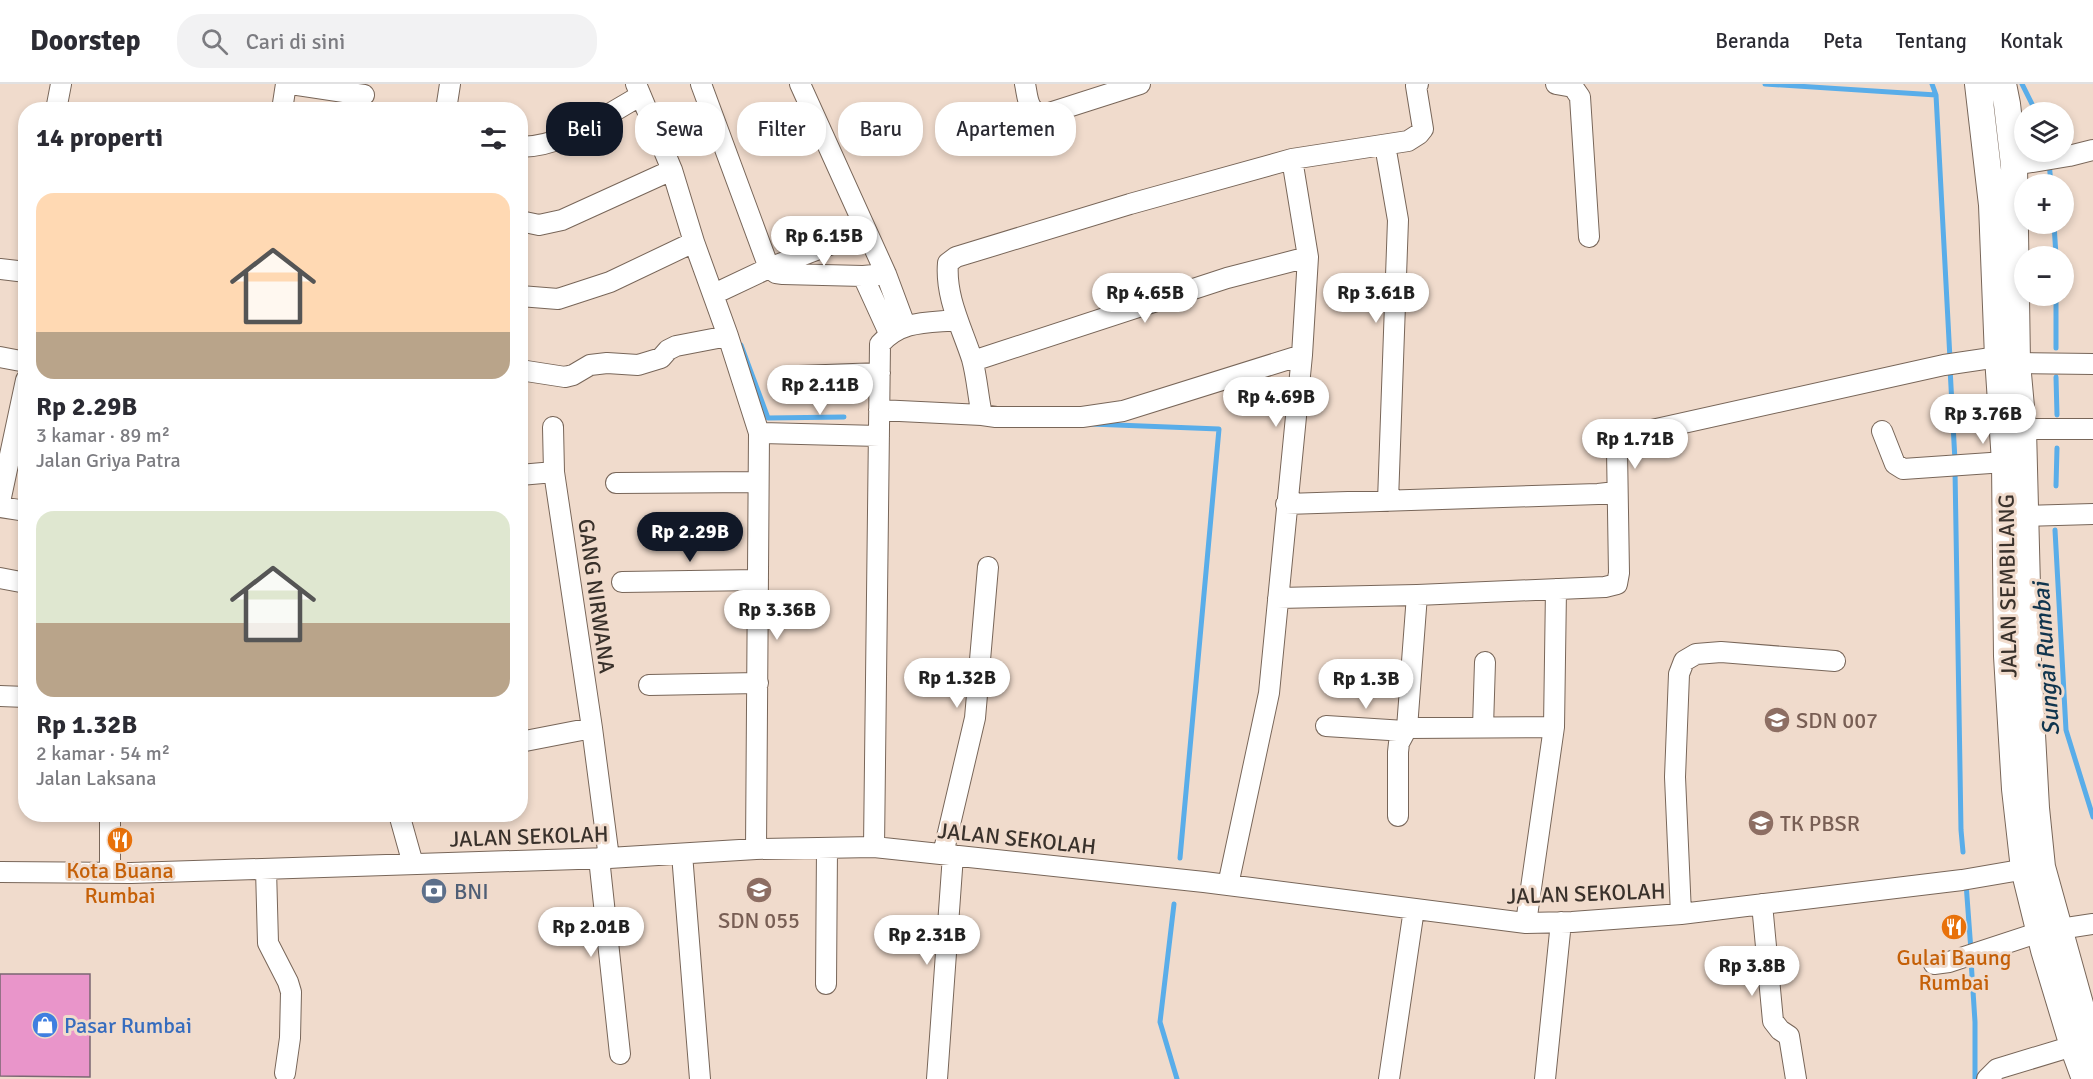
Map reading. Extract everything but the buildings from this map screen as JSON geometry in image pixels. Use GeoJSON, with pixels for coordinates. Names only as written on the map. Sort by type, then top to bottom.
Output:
{"type":"FeatureCollection","features":[{"type":"Feature","properties":{"kind":"main road","name":"JALAN SEMBILANG"},"geometry":{"type":"LineString","coordinates":[[1978,84],[2008,360],[2023,429],[2027,642],[2036,808],[2033,868]]}},
{"type":"Feature","properties":{"kind":"main road","name":"JALAN SEMBILANG"},"geometry":{"type":"LineString","coordinates":[[2003,84],[2023,164],[2008,360],[2005,462],[2007,656],[2015,789],[2049,930],[2083,1048],[2085,1079]]}},
{"type":"Feature","properties":{"kind":"street"},"geometry":{"type":"LineString","coordinates":[[58,102],[61,84]]}},
{"type":"Feature","properties":{"kind":"street"},"geometry":{"type":"LineString","coordinates":[[283,102],[286,84]]}},
{"type":"Feature","properties":{"kind":"street"},"geometry":{"type":"LineString","coordinates":[[291,84],[364,96]]}},
{"type":"Feature","properties":{"kind":"street"},"geometry":{"type":"LineString","coordinates":[[447,102],[450,84]]}},
{"type":"Feature","properties":{"kind":"street"},"geometry":{"type":"LineString","coordinates":[[701,84],[769,268],[776,273],[783,274],[863,276],[886,274]]}},
{"type":"Feature","properties":{"kind":"street"},"geometry":{"type":"LineString","coordinates":[[800,84],[886,274],[897,329]]}},
{"type":"Feature","properties":{"kind":"street"},"geometry":{"type":"LineString","coordinates":[[1025,84],[1030,108],[1035,113],[1043,115],[1140,84]]}},
{"type":"Feature","properties":{"kind":"street"},"geometry":{"type":"LineString","coordinates":[[982,415],[973,361],[957,320],[947,275],[948,263],[956,257],[1130,204],[1292,159],[1407,141],[1423,129],[1416,86],[1418,84]]}},
{"type":"Feature","properties":{"kind":"street"},"geometry":{"type":"LineString","coordinates":[[1556,84],[1573,87],[1580,97],[1589,237]]}},
{"type":"Feature","properties":{"kind":"street"},"geometry":{"type":"LineString","coordinates":[[528,147],[556,142],[638,90],[672,170],[694,242],[719,291],[728,336],[759,433],[756,849]]}},
{"type":"Feature","properties":{"kind":"street"},"geometry":{"type":"LineString","coordinates":[[1385,145],[1398,220],[1388,501]]}},
{"type":"Feature","properties":{"kind":"street"},"geometry":{"type":"LineString","coordinates":[[2023,164],[2093,150]]}},
{"type":"Feature","properties":{"kind":"street"},"geometry":{"type":"LineString","coordinates":[[1228,885],[1269,693],[1302,355],[1308,257],[1292,159]]}},
{"type":"Feature","properties":{"kind":"street"},"geometry":{"type":"LineString","coordinates":[[528,223],[539,225],[562,220],[672,170]]}},
{"type":"Feature","properties":{"kind":"street"},"geometry":{"type":"LineString","coordinates":[[719,291],[769,268],[866,231]]}},
{"type":"Feature","properties":{"kind":"street"},"geometry":{"type":"LineString","coordinates":[[528,297],[558,299],[610,282],[694,242]]}},
{"type":"Feature","properties":{"kind":"street"},"geometry":{"type":"LineString","coordinates":[[973,361],[1227,278],[1308,257]]}},
{"type":"Feature","properties":{"kind":"street"},"geometry":{"type":"LineString","coordinates":[[0,269],[18,271]]}},
{"type":"Feature","properties":{"kind":"street"},"geometry":{"type":"LineString","coordinates":[[863,276],[897,329]]}},
{"type":"Feature","properties":{"kind":"street"},"geometry":{"type":"LineString","coordinates":[[874,847],[880,344],[897,329],[957,320]]}},
{"type":"Feature","properties":{"kind":"street"},"geometry":{"type":"LineString","coordinates":[[528,371],[565,377],[590,365],[606,363],[638,365],[661,358],[668,350],[676,346],[728,336]]}},
{"type":"Feature","properties":{"kind":"street"},"geometry":{"type":"LineString","coordinates":[[879,410],[996,417],[1082,417],[1123,411],[1302,355]]}},
{"type":"Feature","properties":{"kind":"street"},"geometry":{"type":"LineString","coordinates":[[0,357],[18,360]]}},
{"type":"Feature","properties":{"kind":"street"},"geometry":{"type":"LineString","coordinates":[[1278,598],[1417,595],[1605,587],[1617,584],[1619,573],[1617,450],[1619,442],[1625,436],[1954,364],[2008,360],[2093,364]]}},
{"type":"Feature","properties":{"kind":"street"},"geometry":{"type":"LineString","coordinates":[[800,376],[880,373]]}},
{"type":"Feature","properties":{"kind":"street","name":"GANG NIRWANA"},"geometry":{"type":"LineString","coordinates":[[553,427],[554,472],[592,728],[620,1054]]}},
{"type":"Feature","properties":{"kind":"street"},"geometry":{"type":"LineString","coordinates":[[2023,429],[2093,429]]}},
{"type":"Feature","properties":{"kind":"street"},"geometry":{"type":"LineString","coordinates":[[1882,431],[1895,464],[1903,469],[2005,462]]}},
{"type":"Feature","properties":{"kind":"street"},"geometry":{"type":"LineString","coordinates":[[759,433],[879,436]]}},
{"type":"Feature","properties":{"kind":"street"},"geometry":{"type":"LineString","coordinates":[[18,444],[0,504],[18,509]]}},
{"type":"Feature","properties":{"kind":"street"},"geometry":{"type":"LineString","coordinates":[[528,474],[554,472]]}},
{"type":"Feature","properties":{"kind":"street"},"geometry":{"type":"LineString","coordinates":[[616,483],[758,482]]}},
{"type":"Feature","properties":{"kind":"street"},"geometry":{"type":"LineString","coordinates":[[1286,504],[1616,492]]}},
{"type":"Feature","properties":{"kind":"street"},"geometry":{"type":"LineString","coordinates":[[2025,516],[2093,514]]}},
{"type":"Feature","properties":{"kind":"street"},"geometry":{"type":"LineString","coordinates":[[937,1079],[948,854],[975,718],[988,567]]}},
{"type":"Feature","properties":{"kind":"street"},"geometry":{"type":"LineString","coordinates":[[0,578],[18,581]]}},
{"type":"Feature","properties":{"kind":"street"},"geometry":{"type":"LineString","coordinates":[[622,582],[758,580]]}},
{"type":"Feature","properties":{"kind":"street"},"geometry":{"type":"LineString","coordinates":[[1526,922],[1554,728],[1556,589]]}},
{"type":"Feature","properties":{"kind":"street"},"geometry":{"type":"LineString","coordinates":[[1398,816],[1398,752],[1406,730],[1417,595]]}},
{"type":"Feature","properties":{"kind":"street"},"geometry":{"type":"LineString","coordinates":[[1681,914],[1675,777],[1679,674],[1684,661],[1696,654],[1721,652],[1835,661]]}},
{"type":"Feature","properties":{"kind":"street"},"geometry":{"type":"LineString","coordinates":[[1483,728],[1485,662]]}},
{"type":"Feature","properties":{"kind":"street"},"geometry":{"type":"LineString","coordinates":[[649,685],[758,683]]}},
{"type":"Feature","properties":{"kind":"street"},"geometry":{"type":"LineString","coordinates":[[0,696],[18,697]]}},
{"type":"Feature","properties":{"kind":"street"},"geometry":{"type":"LineString","coordinates":[[1326,726],[1406,730],[1554,728]]}},
{"type":"Feature","properties":{"kind":"street"},"geometry":{"type":"LineString","coordinates":[[528,740],[592,728]]}},
{"type":"Feature","properties":{"kind":"street"},"geometry":{"type":"LineString","coordinates":[[110,822],[110,873]]}},
{"type":"Feature","properties":{"kind":"street"},"geometry":{"type":"LineString","coordinates":[[401,822],[413,864]]}},
{"type":"Feature","properties":{"kind":"street","name":"JALAN SEKOLAH"},"geometry":{"type":"LineString","coordinates":[[0,872],[110,873],[266,869],[604,858],[756,849],[874,847],[1177,879],[1526,922],[1561,922],[1681,914],[1970,879],[2033,868]]}},
{"type":"Feature","properties":{"kind":"street"},"geometry":{"type":"LineString","coordinates":[[825,984],[827,848]]}},
{"type":"Feature","properties":{"kind":"street"},"geometry":{"type":"LineString","coordinates":[[682,854],[700,1079]]}},
{"type":"Feature","properties":{"kind":"street"},"geometry":{"type":"LineString","coordinates":[[266,869],[268,942],[291,992],[290,1038],[285,1073]]}},
{"type":"Feature","properties":{"kind":"street"},"geometry":{"type":"LineString","coordinates":[[1762,904],[1773,1021],[1789,1036],[1796,1079]]}},
{"type":"Feature","properties":{"kind":"street"},"geometry":{"type":"LineString","coordinates":[[1389,1079],[1414,909]]}},
{"type":"Feature","properties":{"kind":"street"},"geometry":{"type":"LineString","coordinates":[[1545,1079],[1561,922]]}},
{"type":"Feature","properties":{"kind":"street"},"geometry":{"type":"LineString","coordinates":[[1934,964],[1971,955],[2049,930],[2093,924]]}},
{"type":"Feature","properties":{"kind":"street"},"geometry":{"type":"LineString","coordinates":[[1987,1079],[1997,1069],[2083,1048]]}},
{"type":"Feature","properties":{"kind":"waterway"},"geometry":{"type":"LineString","coordinates":[[1765,84],[1936,95]]}},
{"type":"Feature","properties":{"kind":"waterway"},"geometry":{"type":"LineString","coordinates":[[1932,84],[1936,95],[1950,359]]}},
{"type":"Feature","properties":{"kind":"waterway","name":"Sungai Rumbai"},"geometry":{"type":"LineString","coordinates":[[2022,84],[2031,102]]}},
{"type":"Feature","properties":{"kind":"waterway","name":"Sungai Rumbai"},"geometry":{"type":"LineString","coordinates":[[2049,162],[2050,174]]}},
{"type":"Feature","properties":{"kind":"waterway","name":"Sungai Rumbai"},"geometry":{"type":"LineString","coordinates":[[2055,234],[2055,246]]}},
{"type":"Feature","properties":{"kind":"waterway","name":"Sungai Rumbai"},"geometry":{"type":"LineString","coordinates":[[2056,306],[2056,348]]}},
{"type":"Feature","properties":{"kind":"waterway"},"geometry":{"type":"LineString","coordinates":[[741,345],[768,418],[844,417]]}},
{"type":"Feature","properties":{"kind":"waterway"},"geometry":{"type":"LineString","coordinates":[[1950,368],[1955,461]]}},
{"type":"Feature","properties":{"kind":"waterway","name":"Sungai Rumbai"},"geometry":{"type":"LineString","coordinates":[[2056,377],[2057,415]]}},
{"type":"Feature","properties":{"kind":"waterway"},"geometry":{"type":"LineString","coordinates":[[1091,424],[1219,429],[1180,858]]}},
{"type":"Feature","properties":{"kind":"waterway","name":"Sungai Rumbai"},"geometry":{"type":"LineString","coordinates":[[2056,486],[2057,448]]}},
{"type":"Feature","properties":{"kind":"waterway"},"geometry":{"type":"LineString","coordinates":[[1955,470],[1963,852]]}},
{"type":"Feature","properties":{"kind":"waterway","name":"Sungai Rumbai"},"geometry":{"type":"LineString","coordinates":[[2055,530],[2066,730],[2093,817]]}},
{"type":"Feature","properties":{"kind":"waterway"},"geometry":{"type":"LineString","coordinates":[[1966,883],[1971,951]]}},
{"type":"Feature","properties":{"kind":"waterway"},"geometry":{"type":"LineString","coordinates":[[1174,904],[1160,1022],[1177,1079]]}},
{"type":"Feature","properties":{"kind":"waterway"},"geometry":{"type":"LineString","coordinates":[[1971,960],[1975,1022],[1975,1079]]}},
{"type":"Feature","properties":{"kind":"place","name":"SDN 007"},"geometry":{"type":"Point","coordinates":[1777,720]}},
{"type":"Feature","properties":{"kind":"place","name":"TK PBSR"},"geometry":{"type":"Point","coordinates":[1761,823]}},
{"type":"Feature","properties":{"kind":"place","name":"Kota Buana Rumbai"},"geometry":{"type":"Point","coordinates":[120,840]}},
{"type":"Feature","properties":{"kind":"place","name":"SDN 055"},"geometry":{"type":"Point","coordinates":[759,890]}},
{"type":"Feature","properties":{"kind":"place","name":"BNI"},"geometry":{"type":"Point","coordinates":[434,891]}},
{"type":"Feature","properties":{"kind":"place","name":"Gulai Baung Rumbai"},"geometry":{"type":"Point","coordinates":[1954,927]}},
{"type":"Feature","properties":{"kind":"place","name":"Pasar Rumbai"},"geometry":{"type":"Point","coordinates":[45,1025]}}]}
